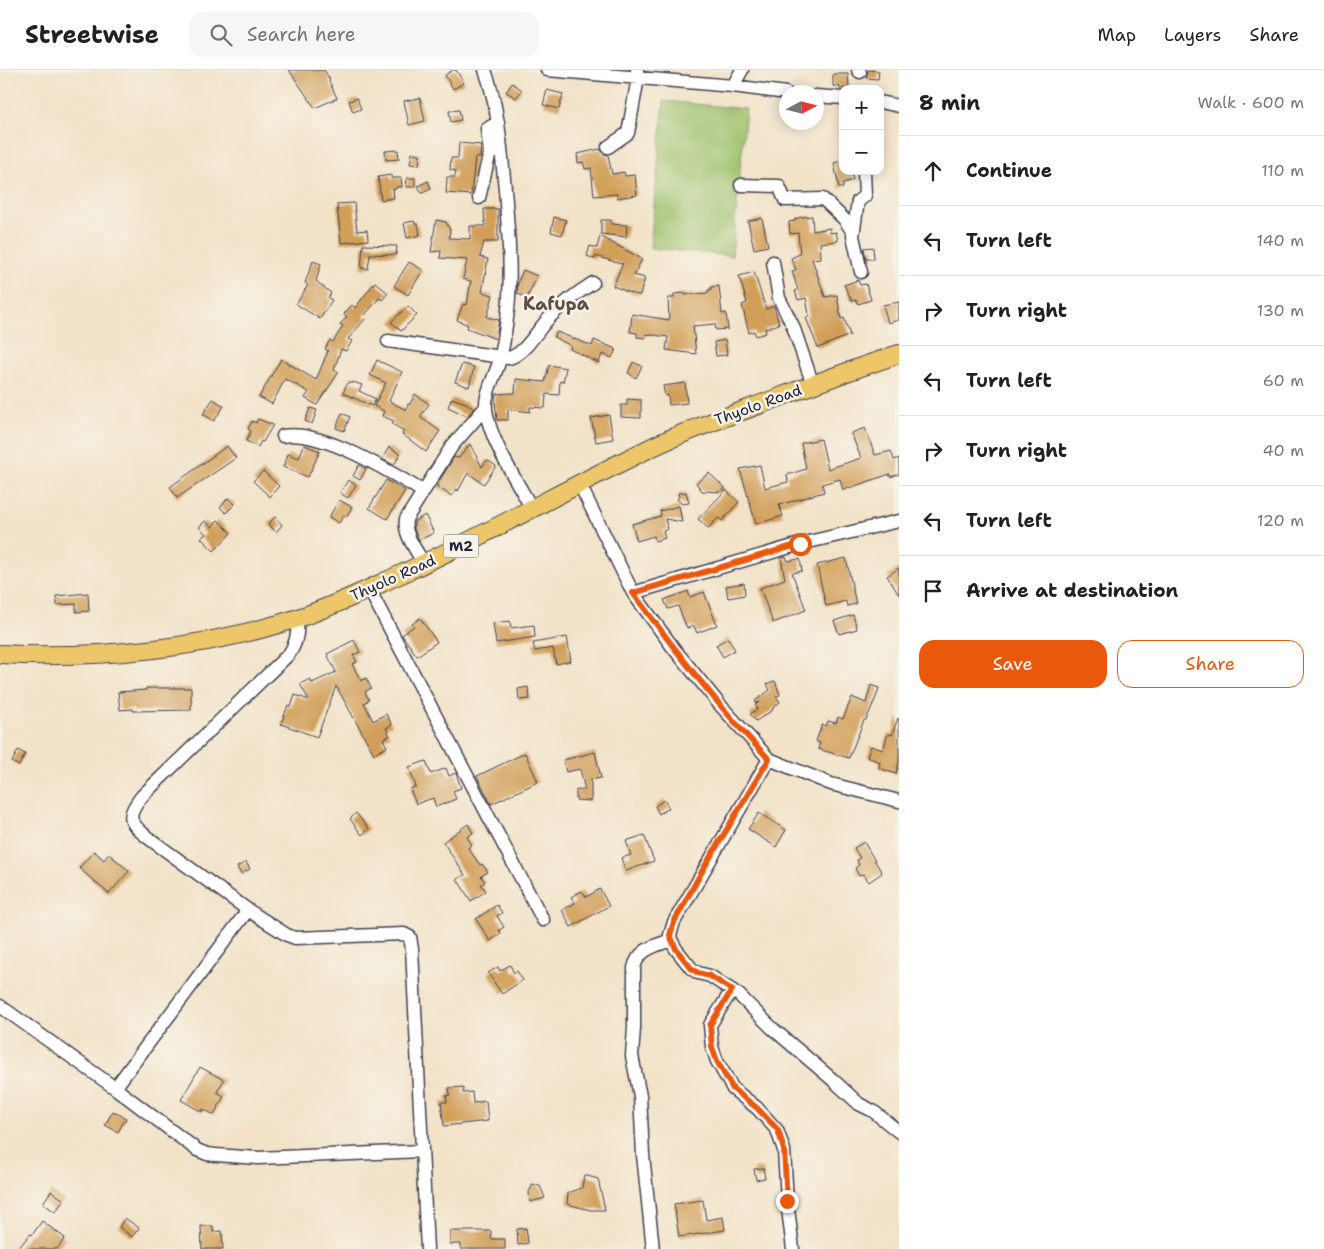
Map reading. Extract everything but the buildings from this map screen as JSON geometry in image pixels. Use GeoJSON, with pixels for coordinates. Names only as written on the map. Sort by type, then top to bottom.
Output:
{"type":"FeatureCollection","features":[{"type":"Feature","properties":{"kind":"highway","name":"Thyolo Road"},"geometry":{"type":"LineString","coordinates":[[0,654],[45,656],[155,648],[238,635],[297,619],[452,551],[644,451],[702,426],[899,354]]}},
{"type":"Feature","properties":{"kind":"street"},"geometry":{"type":"LineString","coordinates":[[485,70],[498,122],[509,242],[510,279],[508,310],[500,358],[488,392],[485,408],[497,443],[532,509]]}},
{"type":"Feature","properties":{"kind":"street"},"geometry":{"type":"LineString","coordinates":[[547,70],[656,75],[779,92]]}},
{"type":"Feature","properties":{"kind":"street"},"geometry":{"type":"LineString","coordinates":[[733,86],[742,70]]}},
{"type":"Feature","properties":{"kind":"street"},"geometry":{"type":"LineString","coordinates":[[608,147],[628,133],[638,74]]}},
{"type":"Feature","properties":{"kind":"street"},"geometry":{"type":"LineString","coordinates":[[824,97],[839,98]]}},
{"type":"Feature","properties":{"kind":"street"},"geometry":{"type":"LineString","coordinates":[[884,103],[899,106]]}},
{"type":"Feature","properties":{"kind":"street"},"geometry":{"type":"LineString","coordinates":[[479,198],[490,152],[487,129],[498,122]]}},
{"type":"Feature","properties":{"kind":"street"},"geometry":{"type":"LineString","coordinates":[[861,272],[853,236],[858,201],[865,196],[864,175]]}},
{"type":"Feature","properties":{"kind":"street"},"geometry":{"type":"LineString","coordinates":[[742,184],[779,186],[785,200],[823,200],[844,219],[854,232]]}},
{"type":"Feature","properties":{"kind":"street"},"geometry":{"type":"LineString","coordinates":[[773,262],[779,298],[793,326],[813,385]]}},
{"type":"Feature","properties":{"kind":"street"},"geometry":{"type":"LineString","coordinates":[[388,341],[509,358],[519,354],[549,317],[568,299],[593,283]]}},
{"type":"Feature","properties":{"kind":"street"},"geometry":{"type":"LineString","coordinates":[[424,564],[405,525],[406,520],[422,491],[452,446],[485,408]]}},
{"type":"Feature","properties":{"kind":"street"},"geometry":{"type":"LineString","coordinates":[[282,436],[304,436],[356,454],[422,491]]}},
{"type":"Feature","properties":{"kind":"street"},"geometry":{"type":"LineString","coordinates":[[580,485],[633,593],[692,671],[769,759],[831,784],[899,800]]}},
{"type":"Feature","properties":{"kind":"street"},"geometry":{"type":"LineString","coordinates":[[633,593],[800,544],[899,521]]}},
{"type":"Feature","properties":{"kind":"street"},"geometry":{"type":"LineString","coordinates":[[369,589],[543,920]]}},
{"type":"Feature","properties":{"kind":"street"},"geometry":{"type":"LineString","coordinates":[[297,619],[298,634],[296,644],[289,654],[142,796],[133,807],[130,817],[132,824],[147,837],[248,910],[287,935],[295,938],[404,934],[410,937],[427,1249]]}},
{"type":"Feature","properties":{"kind":"street"},"geometry":{"type":"LineString","coordinates":[[769,759],[674,922],[670,935],[671,940],[691,968],[698,973],[710,976],[732,990],[772,1028],[834,1080],[859,1104],[899,1132]]}},
{"type":"Feature","properties":{"kind":"street"},"geometry":{"type":"LineString","coordinates":[[115,1088],[248,910]]}},
{"type":"Feature","properties":{"kind":"street"},"geometry":{"type":"LineString","coordinates":[[653,1249],[643,1155],[640,1096],[632,1056],[634,968],[636,958],[648,949],[671,940]]}},
{"type":"Feature","properties":{"kind":"street"},"geometry":{"type":"LineString","coordinates":[[732,990],[710,1025],[712,1047],[717,1061],[733,1089],[757,1108],[778,1130],[784,1150],[787,1201],[793,1249]]}},
{"type":"Feature","properties":{"kind":"street"},"geometry":{"type":"LineString","coordinates":[[0,1006],[115,1088],[197,1150],[207,1154],[258,1158],[422,1151]]}},
{"type":"Feature","properties":{"kind":"green space"},"geometry":{"type":"Polygon","coordinates":[[[664,101],[746,109],[732,256],[650,248],[664,101]]]}},
{"type":"Feature","properties":{"kind":"district","name":"Kafupa"},"geometry":{"type":"Point","coordinates":[556,304]}},
{"type":"Feature","properties":{"kind":"route"},"geometry":{"type":"LineString","coordinates":[[787,1201],[784,1150],[778,1130],[757,1108],[733,1089],[717,1061],[712,1047],[709,1031],[710,1025],[732,990],[710,976],[698,973],[691,968],[676,949],[670,935],[674,922],[705,866],[769,759],[720,705],[675,650],[633,593],[800,544]]}}]}
